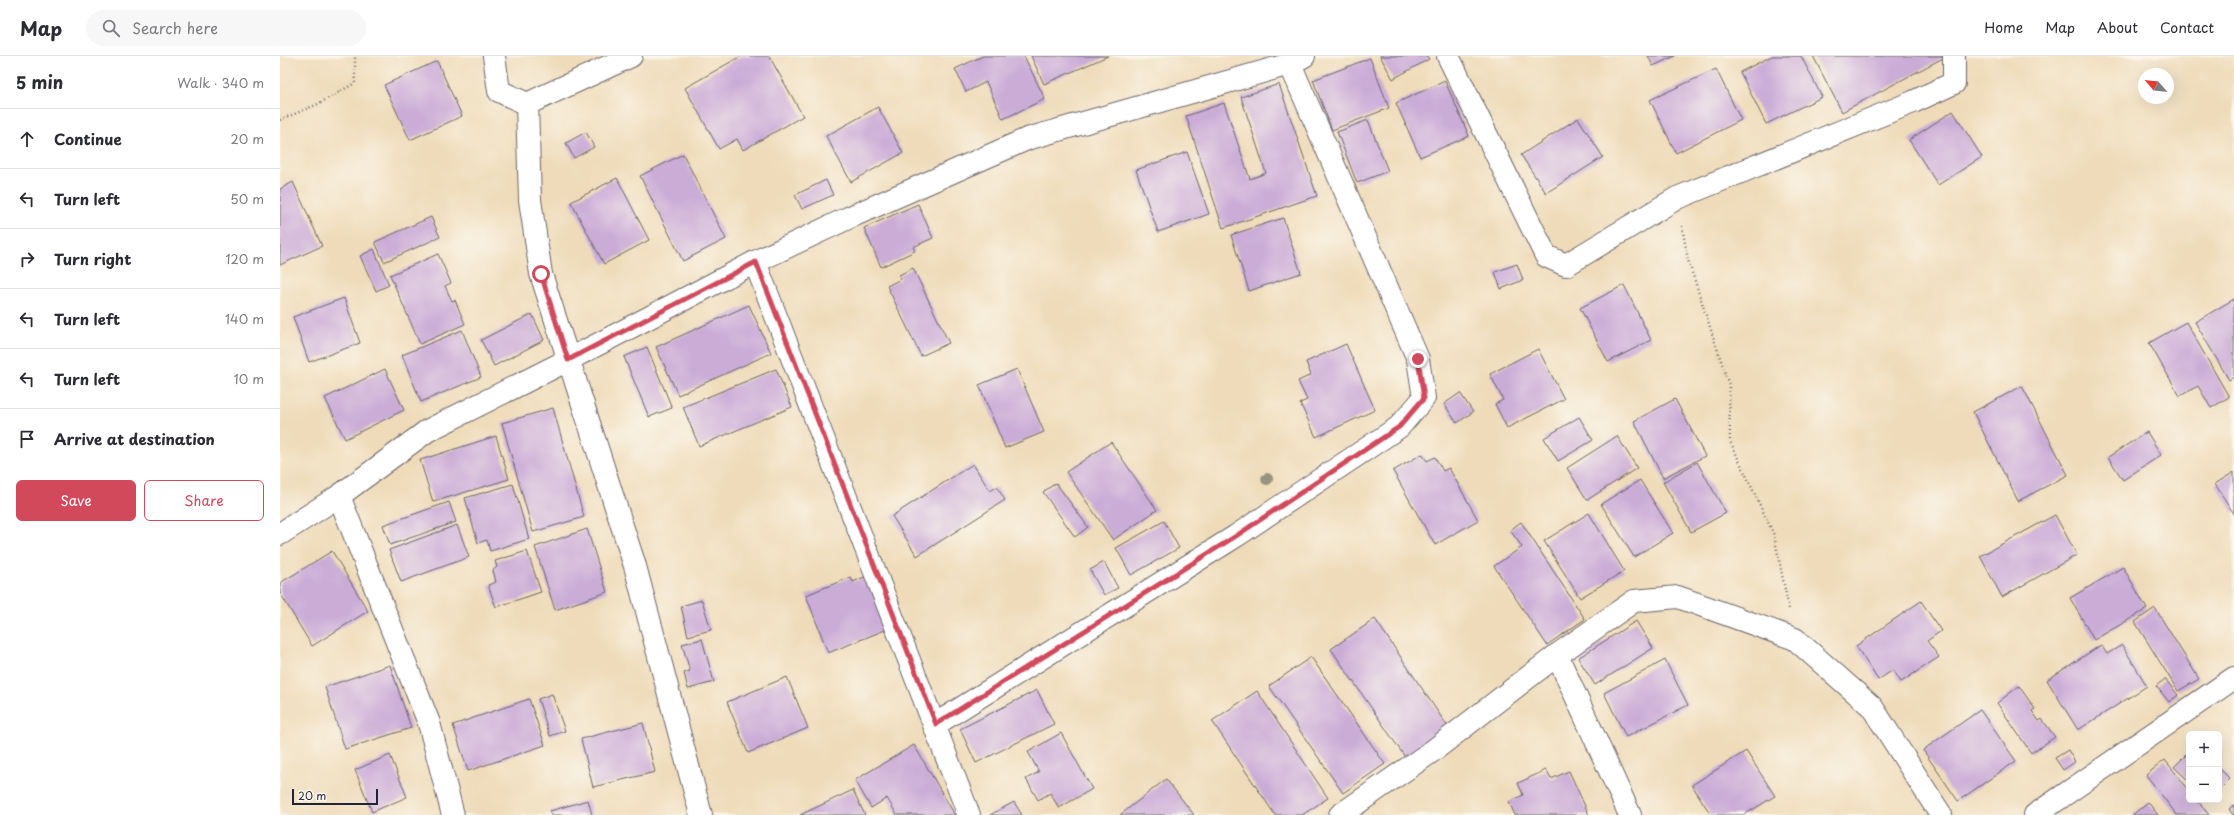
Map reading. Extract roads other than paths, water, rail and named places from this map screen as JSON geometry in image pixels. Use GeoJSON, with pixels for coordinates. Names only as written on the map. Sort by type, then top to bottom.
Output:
{"type":"FeatureCollection","features":[{"type":"Feature","properties":{"kind":"street"},"geometry":{"type":"LineString","coordinates":[[494,56],[499,90],[527,104]]}},
{"type":"Feature","properties":{"kind":"street"},"geometry":{"type":"LineString","coordinates":[[527,104],[632,56]]}},
{"type":"Feature","properties":{"kind":"street"},"geometry":{"type":"LineString","coordinates":[[1448,56],[1546,256],[1566,265],[1677,198],[1913,102],[1954,83],[1954,56]]}},
{"type":"Feature","properties":{"kind":"street"},"geometry":{"type":"LineString","coordinates":[[280,534],[339,496],[428,431],[756,262],[848,218],[1027,139],[1297,60],[1418,359],[1424,398],[1393,432],[1236,536],[936,724]]}},
{"type":"Feature","properties":{"kind":"street"},"geometry":{"type":"LineString","coordinates":[[527,104],[530,200],[541,274],[635,566],[701,815]]}},
{"type":"Feature","properties":{"kind":"street"},"geometry":{"type":"LineString","coordinates":[[756,262],[936,724],[969,815]]}},
{"type":"Feature","properties":{"kind":"street"},"geometry":{"type":"LineString","coordinates":[[339,496],[429,723],[453,815]]}},
{"type":"Feature","properties":{"kind":"street"},"geometry":{"type":"LineString","coordinates":[[1340,815],[1434,750],[1557,655],[1634,601],[1678,597],[1795,639],[1872,707],[1941,815]]}},
{"type":"Feature","properties":{"kind":"street"},"geometry":{"type":"LineString","coordinates":[[1557,655],[1630,815]]}},
{"type":"Feature","properties":{"kind":"street"},"geometry":{"type":"LineString","coordinates":[[2035,815],[2234,678]]}}]}
